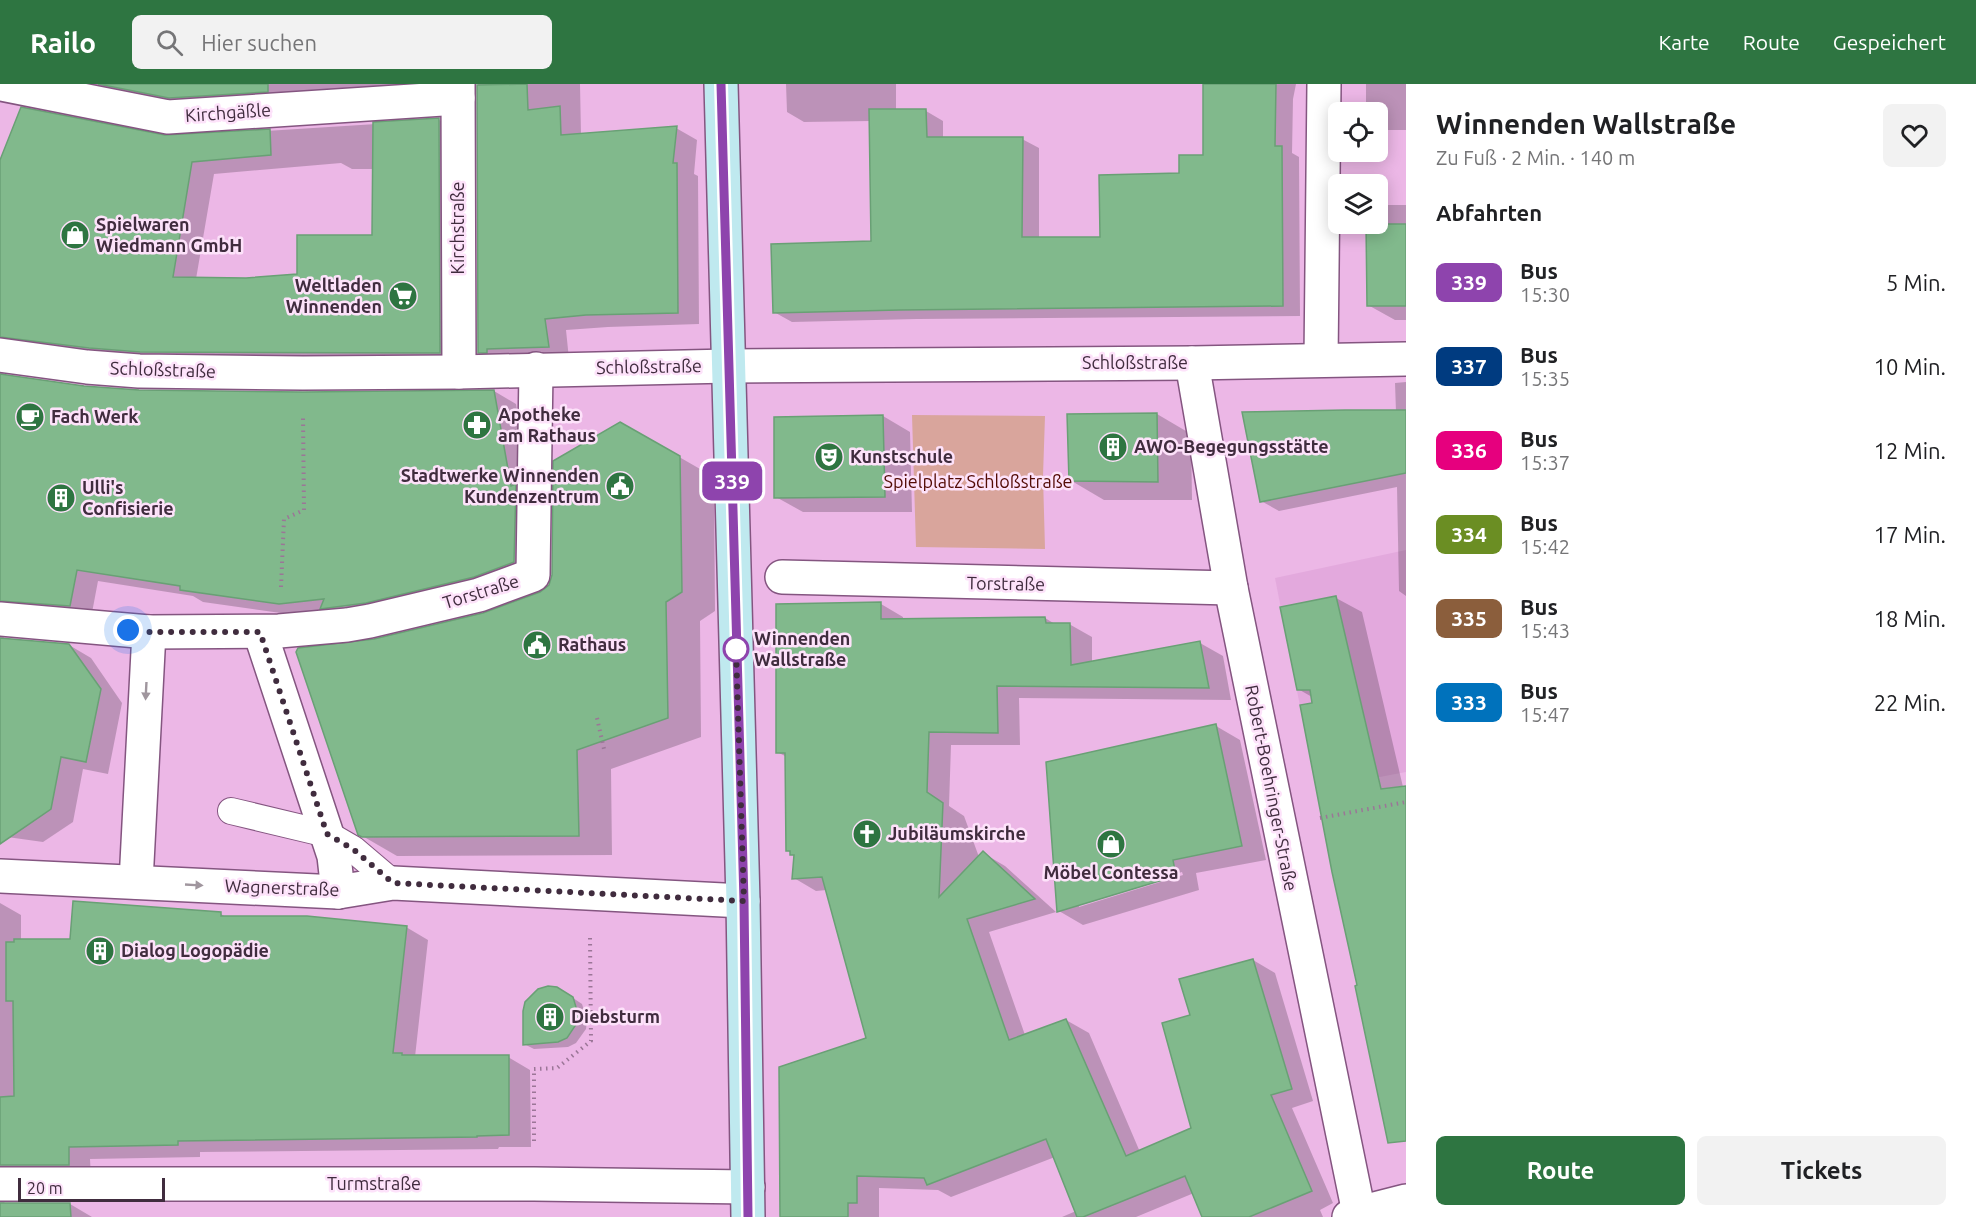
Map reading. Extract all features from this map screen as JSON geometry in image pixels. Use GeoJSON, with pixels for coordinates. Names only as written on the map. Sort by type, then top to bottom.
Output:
{"type":"FeatureCollection","features":[{"type":"Feature","properties":{"kind":"street","name":"Kirchgäßle"},"geometry":{"type":"LineString","coordinates":[[1,84],[168,117],[458,91]]}},
{"type":"Feature","properties":{"kind":"street"},"geometry":{"type":"LineString","coordinates":[[721,84],[744,901],[748,1202]]}},
{"type":"Feature","properties":{"kind":"street"},"geometry":{"type":"LineString","coordinates":[[1321,360],[1324,84]]}},
{"type":"Feature","properties":{"kind":"street","name":"Kirchstraße"},"geometry":{"type":"LineString","coordinates":[[458,91],[459,372]]}},
{"type":"Feature","properties":{"kind":"street","name":"Schloßstraße"},"geometry":{"type":"LineString","coordinates":[[0,355],[87,367],[139,371],[303,373],[1406,359]]}},
{"type":"Feature","properties":{"kind":"street","name":"Robert-Boehringer-Straße"},"geometry":{"type":"LineString","coordinates":[[1192,363],[1231,588],[1354,1215]]}},
{"type":"Feature","properties":{"kind":"street","name":"Torstraße"},"geometry":{"type":"LineString","coordinates":[[0,619],[149,632],[269,631],[347,625],[470,597],[533,575],[536,369]]}},
{"type":"Feature","properties":{"kind":"street","name":"Torstraße"},"geometry":{"type":"LineString","coordinates":[[782,577],[1231,588]]}},
{"type":"Feature","properties":{"kind":"street"},"geometry":{"type":"LineString","coordinates":[[269,631],[330,845],[338,892]]}},
{"type":"Feature","properties":{"kind":"street"},"geometry":{"type":"LineString","coordinates":[[136,882],[149,632]]}},
{"type":"Feature","properties":{"kind":"street","name":"Wagnerstraße"},"geometry":{"type":"LineString","coordinates":[[0,876],[338,892],[393,883],[744,901]]}},
{"type":"Feature","properties":{"kind":"street","name":"Turmstraße"},"geometry":{"type":"LineString","coordinates":[[0,1184],[534,1184],[748,1202]]}},
{"type":"Feature","properties":{"kind":"street"},"geometry":{"type":"LineString","coordinates":[[1354,1215],[1406,1202]]}},
{"type":"Feature","properties":{"kind":"lane"},"geometry":{"type":"LineString","coordinates":[[231,811],[330,845],[353,849],[393,883]]}},
{"type":"Feature","properties":{"kind":"path"},"geometry":{"type":"LineString","coordinates":[[269,631],[284,519],[304,510],[303,373]]}},
{"type":"Feature","properties":{"kind":"path"},"geometry":{"type":"LineString","coordinates":[[597,718],[604,749]]}},
{"type":"Feature","properties":{"kind":"path"},"geometry":{"type":"LineString","coordinates":[[1278,826],[1406,802]]}},
{"type":"Feature","properties":{"kind":"path"},"geometry":{"type":"LineString","coordinates":[[534,1184],[534,1069],[557,1068],[591,1041],[590,894]]}},
{"type":"Feature","properties":{"kind":"shaded area"},"geometry":{"type":"Polygon","coordinates":[[[1406,550],[1406,772],[1359,781],[1315,783],[1275,578],[1406,550]]]}},
{"type":"Feature","properties":{"kind":"green space","name":"Spielplatz Schloßstraße"},"geometry":{"type":"Polygon","coordinates":[[[912,415],[1045,416],[1043,476],[1045,549],[916,547],[912,415]]]}},
{"type":"Feature","properties":{"kind":"building"},"geometry":{"type":"Polygon","coordinates":[[[98,84],[268,84],[268,92],[169,98],[98,84]]]}},
{"type":"Feature","properties":{"kind":"building"},"geometry":{"type":"Polygon","coordinates":[[[527,84],[528,110],[560,106],[561,135],[677,126],[673,163],[677,163],[678,313],[586,315],[545,319],[549,347],[487,349],[487,353],[478,353],[477,85],[527,84]]]}},
{"type":"Feature","properties":{"kind":"building"},"geometry":{"type":"Polygon","coordinates":[[[1203,84],[1276,84],[1275,146],[1282,146],[1283,306],[773,313],[771,244],[871,241],[869,109],[926,109],[927,137],[1023,137],[1022,237],[1100,237],[1099,175],[1179,173],[1179,155],[1203,155],[1203,84]]]}},
{"type":"Feature","properties":{"kind":"building"},"geometry":{"type":"Polygon","coordinates":[[[21,107],[165,135],[270,129],[271,155],[192,162],[173,277],[246,278],[297,274],[297,235],[372,235],[373,122],[439,118],[440,353],[140,352],[0,337],[0,160],[21,107]]]}},
{"type":"Feature","properties":{"kind":"building"},"geometry":{"type":"Polygon","coordinates":[[[1388,224],[1406,224],[1406,306],[1367,306],[1366,234],[1388,234],[1388,224]]]}},
{"type":"Feature","properties":{"kind":"building"},"geometry":{"type":"Polygon","coordinates":[[[0,374],[84,386],[139,390],[303,392],[494,390],[511,486],[516,484],[514,562],[474,577],[366,603],[320,609],[324,599],[279,604],[180,590],[180,586],[77,570],[70,606],[0,601],[0,374]]]}},
{"type":"Feature","properties":{"kind":"building"},"geometry":{"type":"Polygon","coordinates":[[[1406,410],[1406,473],[1260,502],[1242,412],[1406,410]]]}},
{"type":"Feature","properties":{"kind":"building","name":"AWO-Begegungsstätte"},"geometry":{"type":"Polygon","coordinates":[[[1157,413],[1158,482],[1069,481],[1067,414],[1157,413]]]}},
{"type":"Feature","properties":{"kind":"building","name":"Kunstschule"},"geometry":{"type":"Polygon","coordinates":[[[883,415],[885,497],[774,498],[774,417],[883,415]]]}},
{"type":"Feature","properties":{"kind":"building","name":"Rathaus"},"geometry":{"type":"Polygon","coordinates":[[[620,422],[680,456],[682,592],[666,602],[668,718],[577,750],[579,836],[362,837],[358,835],[296,652],[298,648],[374,639],[483,613],[540,592],[549,585],[552,575],[553,461],[620,422]]]}},
{"type":"Feature","properties":{"kind":"building"},"geometry":{"type":"Polygon","coordinates":[[[1336,596],[1381,789],[1406,786],[1406,1141],[1388,1143],[1300,705],[1312,703],[1310,690],[1297,690],[1280,607],[1336,596]]]}},
{"type":"Feature","properties":{"kind":"building"},"geometry":{"type":"Polygon","coordinates":[[[881,602],[881,619],[1045,617],[1046,623],[1070,623],[1071,665],[1200,641],[1209,688],[997,686],[998,733],[929,732],[927,792],[943,803],[939,897],[983,851],[1035,899],[967,919],[1009,1040],[1066,1019],[1126,1156],[1191,1128],[1162,1023],[1190,1015],[1179,979],[1253,959],[1292,1089],[1271,1095],[1312,1191],[1249,1217],[1202,1217],[1185,1176],[1083,1217],[1077,1217],[1046,1139],[927,1185],[924,1178],[857,1176],[857,1203],[848,1203],[848,1217],[780,1217],[779,1067],[866,1038],[822,877],[792,879],[794,855],[786,851],[785,753],[776,753],[776,604],[881,602]]]}},
{"type":"Feature","properties":{"kind":"building"},"geometry":{"type":"Polygon","coordinates":[[[0,638],[69,644],[101,689],[86,762],[61,757],[51,809],[0,844],[0,638]]]}},
{"type":"Feature","properties":{"kind":"building"},"geometry":{"type":"Polygon","coordinates":[[[1216,724],[1242,846],[1173,860],[1176,876],[1057,912],[1046,762],[1216,724]]]}},
{"type":"Feature","properties":{"kind":"building"},"geometry":{"type":"Polygon","coordinates":[[[73,901],[221,912],[221,916],[307,916],[407,926],[393,1053],[402,1053],[402,1055],[509,1055],[509,1135],[178,1141],[178,1145],[69,1147],[69,1165],[0,1165],[0,1097],[14,1096],[13,1001],[6,1001],[6,942],[14,942],[14,939],[70,939],[73,901]]]}},
{"type":"Feature","properties":{"kind":"building","name":"Diebsturm"},"geometry":{"type":"Polygon","coordinates":[[[548,986],[557,987],[573,997],[578,1014],[577,1023],[567,1038],[558,1042],[523,1045],[525,1002],[538,989],[548,986]]]}},
{"type":"Feature","properties":{"kind":"building"},"geometry":{"type":"Polygon","coordinates":[[[0,1203],[70,1203],[71,1217],[0,1217],[0,1203]]]}},
{"type":"Feature","properties":{"kind":"bus line","name":"339"},"geometry":{"type":"LineString","coordinates":[[721,84],[744,901],[748,1217]]}},
{"type":"Feature","properties":{"kind":"place","name":"Spielwaren Wiedmann GmbH"},"geometry":{"type":"Point","coordinates":[75,235]}},
{"type":"Feature","properties":{"kind":"place","name":"Weltladen Winnenden"},"geometry":{"type":"Point","coordinates":[403,296]}},
{"type":"Feature","properties":{"kind":"place","name":"Fach Werk"},"geometry":{"type":"Point","coordinates":[30,417]}},
{"type":"Feature","properties":{"kind":"place","name":"Apotheke am Rathaus"},"geometry":{"type":"Point","coordinates":[477,425]}},
{"type":"Feature","properties":{"kind":"place","name":"AWO-Begegungsstätte"},"geometry":{"type":"Point","coordinates":[1113,447]}},
{"type":"Feature","properties":{"kind":"place","name":"Kunstschule"},"geometry":{"type":"Point","coordinates":[829,457]}},
{"type":"Feature","properties":{"kind":"place","name":"Stadtwerke Winnenden Kundenzentrum"},"geometry":{"type":"Point","coordinates":[620,486]}},
{"type":"Feature","properties":{"kind":"place","name":"Ulli's Confisierie"},"geometry":{"type":"Point","coordinates":[61,498]}},
{"type":"Feature","properties":{"kind":"place","name":"Rathaus"},"geometry":{"type":"Point","coordinates":[537,645]}},
{"type":"Feature","properties":{"kind":"place","name":"Winnenden Wallstraße"},"geometry":{"type":"Point","coordinates":[736,649]}},
{"type":"Feature","properties":{"kind":"place","name":"Jubiläumskirche"},"geometry":{"type":"Point","coordinates":[867,834]}},
{"type":"Feature","properties":{"kind":"place","name":"Möbel Contessa"},"geometry":{"type":"Point","coordinates":[1111,844]}},
{"type":"Feature","properties":{"kind":"place","name":"Dialog Logopädie"},"geometry":{"type":"Point","coordinates":[100,951]}},
{"type":"Feature","properties":{"kind":"place","name":"Diebsturm"},"geometry":{"type":"Point","coordinates":[550,1017]}},
{"type":"Feature","properties":{"kind":"route"},"geometry":{"type":"LineString","coordinates":[[128,630],[260,632],[327,834],[353,849],[393,883],[744,901],[736,649]]}}]}
